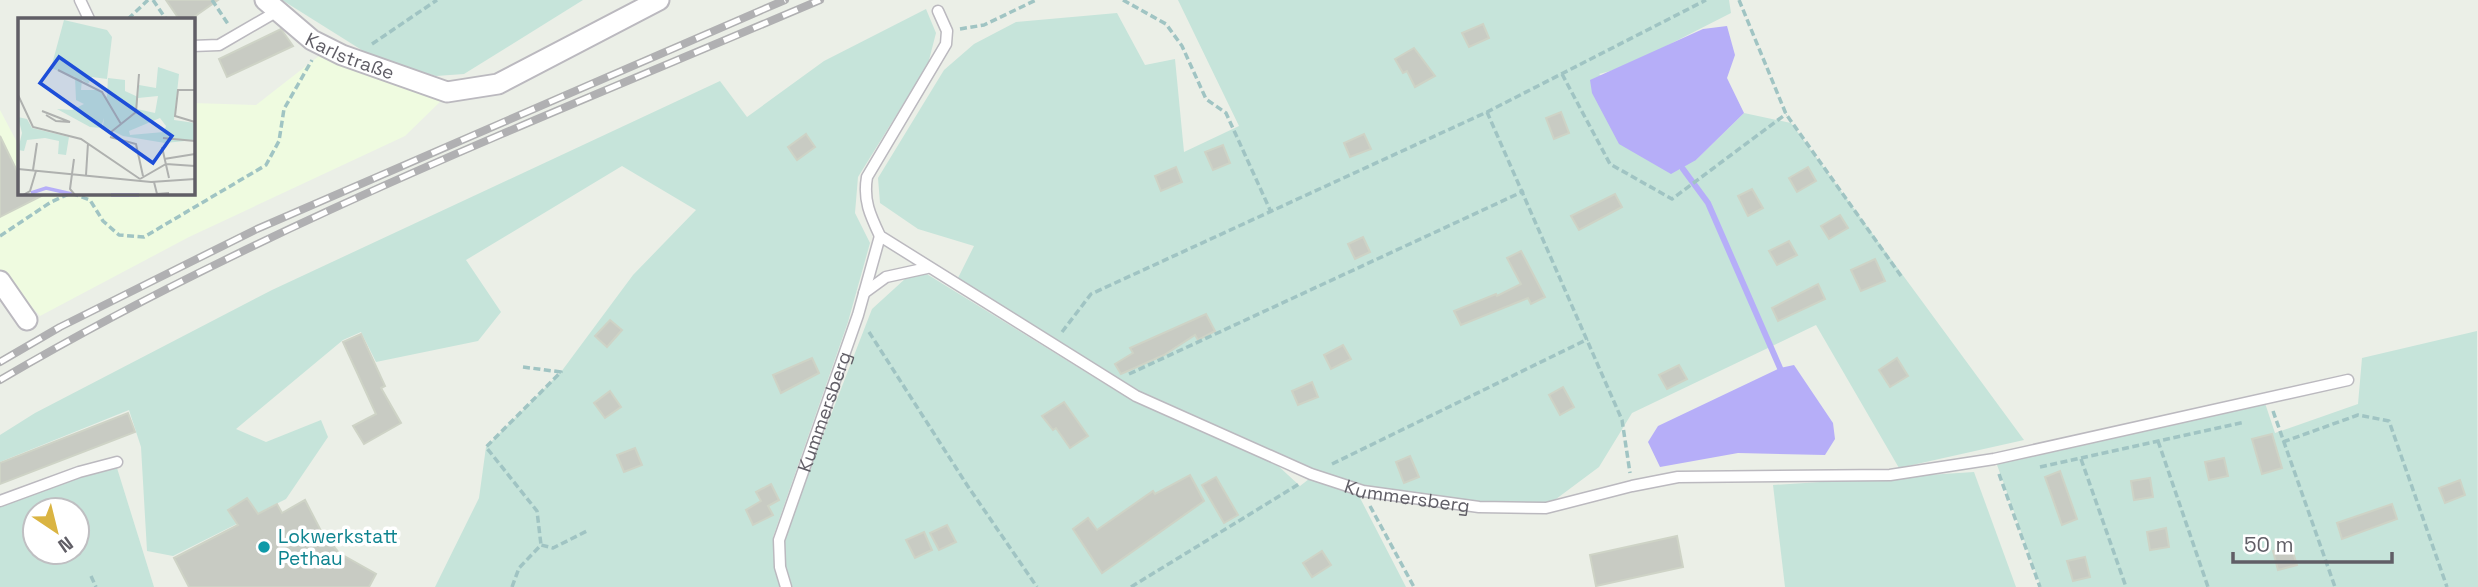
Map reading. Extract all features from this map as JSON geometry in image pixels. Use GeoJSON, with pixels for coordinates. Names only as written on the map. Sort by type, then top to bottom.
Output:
{"type":"FeatureCollection","features":[{"type":"Feature","properties":{"kind":"street","name":"Karlstraße"},"geometry":{"type":"LineString","coordinates":[[270,6],[321,44],[350,59],[447,92],[498,84],[659,0]]}},
{"type":"Feature","properties":{"kind":"street"},"geometry":{"type":"LineString","coordinates":[[0,281],[27,320]]}},
{"type":"Feature","properties":{"kind":"lane"},"geometry":{"type":"LineString","coordinates":[[80,0],[89,18]]}},
{"type":"Feature","properties":{"kind":"lane"},"geometry":{"type":"LineString","coordinates":[[194,46],[219,45],[236,36],[270,6]]}},
{"type":"Feature","properties":{"kind":"lane"},"geometry":{"type":"LineString","coordinates":[[880,236],[867,209],[864,192],[867,177],[946,44],[947,31],[938,11]]}},
{"type":"Feature","properties":{"kind":"lane","name":"Kummersberg"},"geometry":{"type":"LineString","coordinates":[[786,587],[780,567],[779,540],[858,315],[880,236],[1111,382],[1311,474],[1363,491],[1479,507],[1546,508],[1678,477],[1890,475],[1994,459],[2347,380]]}},
{"type":"Feature","properties":{"kind":"lane"},"geometry":{"type":"LineString","coordinates":[[863,295],[886,277],[927,268]]}},
{"type":"Feature","properties":{"kind":"lane"},"geometry":{"type":"LineString","coordinates":[[0,501],[117,461]]}},
{"type":"Feature","properties":{"kind":"path"},"geometry":{"type":"LineString","coordinates":[[129,18],[151,0],[165,18]]}},
{"type":"Feature","properties":{"kind":"path"},"geometry":{"type":"LineString","coordinates":[[212,0],[236,36]]}},
{"type":"Feature","properties":{"kind":"path"},"geometry":{"type":"LineString","coordinates":[[350,59],[437,0]]}},
{"type":"Feature","properties":{"kind":"path"},"geometry":{"type":"LineString","coordinates":[[947,31],[984,25],[1036,0]]}},
{"type":"Feature","properties":{"kind":"path"},"geometry":{"type":"LineString","coordinates":[[1123,0],[1166,24],[1182,46],[1206,99],[1226,113],[1271,212]]}},
{"type":"Feature","properties":{"kind":"path"},"geometry":{"type":"LineString","coordinates":[[1053,344],[1091,293],[1488,112],[1706,0]]}},
{"type":"Feature","properties":{"kind":"path"},"geometry":{"type":"LineString","coordinates":[[1739,0],[1786,114],[1901,276]]}},
{"type":"Feature","properties":{"kind":"path"},"geometry":{"type":"LineString","coordinates":[[74,194],[90,200],[103,221],[119,235],[144,237],[232,187],[267,165],[279,141],[284,109],[321,44]]}},
{"type":"Feature","properties":{"kind":"path"},"geometry":{"type":"LineString","coordinates":[[1562,74],[1611,164],[1672,199],[1786,114]]}},
{"type":"Feature","properties":{"kind":"path"},"geometry":{"type":"LineString","coordinates":[[1488,112],[1622,420],[1632,486]]}},
{"type":"Feature","properties":{"kind":"path"},"geometry":{"type":"LineString","coordinates":[[1111,382],[1524,191]]}},
{"type":"Feature","properties":{"kind":"path"},"geometry":{"type":"LineString","coordinates":[[0,236],[51,202],[69,194]]}},
{"type":"Feature","properties":{"kind":"path"},"geometry":{"type":"LineString","coordinates":[[858,315],[967,485],[1037,587]]}},
{"type":"Feature","properties":{"kind":"path"},"geometry":{"type":"LineString","coordinates":[[1131,587],[1294,488],[1311,474],[1588,340]]}},
{"type":"Feature","properties":{"kind":"path"},"geometry":{"type":"LineString","coordinates":[[523,367],[561,372],[486,447],[537,511],[541,545]]}},
{"type":"Feature","properties":{"kind":"path"},"geometry":{"type":"LineString","coordinates":[[2270,399],[2335,587]]}},
{"type":"Feature","properties":{"kind":"path"},"geometry":{"type":"LineString","coordinates":[[2283,442],[2358,415],[2389,421],[2447,587]]}},
{"type":"Feature","properties":{"kind":"path"},"geometry":{"type":"LineString","coordinates":[[2040,467],[2245,422]]}},
{"type":"Feature","properties":{"kind":"path"},"geometry":{"type":"LineString","coordinates":[[2158,441],[2208,587]]}},
{"type":"Feature","properties":{"kind":"path"},"geometry":{"type":"LineString","coordinates":[[1994,459],[2040,587]]}},
{"type":"Feature","properties":{"kind":"path"},"geometry":{"type":"LineString","coordinates":[[2081,459],[2126,587]]}},
{"type":"Feature","properties":{"kind":"path"},"geometry":{"type":"LineString","coordinates":[[1363,491],[1414,587]]}},
{"type":"Feature","properties":{"kind":"path"},"geometry":{"type":"LineString","coordinates":[[541,545],[553,548],[587,531]]}},
{"type":"Feature","properties":{"kind":"path"},"geometry":{"type":"LineString","coordinates":[[512,587],[519,568],[541,545]]}},
{"type":"Feature","properties":{"kind":"path"},"geometry":{"type":"LineString","coordinates":[[91,576],[96,587]]}},
{"type":"Feature","properties":{"kind":"shaded area"},"geometry":{"type":"Polygon","coordinates":[[[282,0],[583,0],[464,74],[436,76],[376,59],[282,0]]]}},
{"type":"Feature","properties":{"kind":"shaded area"},"geometry":{"type":"Polygon","coordinates":[[[1178,0],[1729,0],[1731,13],[1625,67],[1599,74],[1696,160],[1744,113],[1791,123],[2024,440],[1899,468],[1816,325],[1632,413],[1599,467],[1548,505],[1478,504],[1363,487],[1308,469],[1121,384],[958,278],[974,246],[918,229],[880,203],[878,178],[944,70],[974,44],[1016,22],[1117,13],[1145,65],[1175,59],[1184,152],[1239,126],[1178,0]]]}},
{"type":"Feature","properties":{"kind":"shaded area"},"geometry":{"type":"Polygon","coordinates":[[[926,9],[936,33],[928,64],[858,177],[855,213],[870,243],[848,322],[773,537],[774,561],[782,587],[435,587],[479,498],[486,447],[561,372],[633,275],[696,210],[622,166],[466,260],[501,312],[478,341],[376,362],[361,332],[343,340],[236,429],[266,442],[321,420],[328,437],[286,499],[173,556],[147,551],[141,447],[129,410],[0,462],[0,435],[35,413],[272,290],[720,81],[747,117],[824,61],[926,9]]]}},
{"type":"Feature","properties":{"kind":"shaded area"},"geometry":{"type":"Polygon","coordinates":[[[1727,26],[1735,55],[1727,78],[1744,113],[1696,160],[1671,174],[1619,144],[1592,93],[1590,80],[1703,29],[1727,26]]]}},
{"type":"Feature","properties":{"kind":"shaded area"},"geometry":{"type":"Polygon","coordinates":[[[324,52],[444,98],[405,136],[189,237],[40,316],[0,270],[0,110],[18,144],[18,194],[194,194],[194,103],[256,105],[324,52]]]}},
{"type":"Feature","properties":{"kind":"shaded area"},"geometry":{"type":"Polygon","coordinates":[[[917,268],[1118,392],[1275,463],[1300,486],[1309,479],[1359,496],[1406,587],[791,587],[783,563],[784,536],[872,309],[917,268]]]}},
{"type":"Feature","properties":{"kind":"shaded area"},"geometry":{"type":"Polygon","coordinates":[[[2477,331],[2478,587],[2041,587],[1996,462],[2265,403],[2275,433],[2358,404],[2362,358],[2477,331]]]}},
{"type":"Feature","properties":{"kind":"shaded area"},"geometry":{"type":"Polygon","coordinates":[[[1794,365],[1833,423],[1835,439],[1825,455],[1738,453],[1660,467],[1648,442],[1658,426],[1780,368],[1794,365]]]}},
{"type":"Feature","properties":{"kind":"shaded area"},"geometry":{"type":"Polygon","coordinates":[[[117,468],[154,587],[0,587],[0,505],[37,489],[117,468]]]}},
{"type":"Feature","properties":{"kind":"shaded area"},"geometry":{"type":"Polygon","coordinates":[[[1974,472],[2016,587],[1785,587],[1773,485],[1974,472]]]}},
{"type":"Feature","properties":{"kind":"building"},"geometry":{"type":"Polygon","coordinates":[[[166,0],[218,0],[192,18],[178,18],[166,0]]]}},
{"type":"Feature","properties":{"kind":"building"},"geometry":{"type":"Polygon","coordinates":[[[1483,24],[1489,38],[1469,47],[1462,33],[1483,24]]]}},
{"type":"Feature","properties":{"kind":"building"},"geometry":{"type":"Polygon","coordinates":[[[281,29],[293,46],[227,77],[219,59],[281,29]]]}},
{"type":"Feature","properties":{"kind":"building"},"geometry":{"type":"Polygon","coordinates":[[[1414,48],[1435,76],[1415,87],[1407,71],[1403,73],[1395,59],[1414,48]]]}},
{"type":"Feature","properties":{"kind":"building"},"geometry":{"type":"Polygon","coordinates":[[[1561,112],[1569,133],[1554,139],[1546,118],[1561,112]]]}},
{"type":"Feature","properties":{"kind":"building"},"geometry":{"type":"Polygon","coordinates":[[[806,134],[815,147],[797,160],[788,147],[806,134]]]}},
{"type":"Feature","properties":{"kind":"building"},"geometry":{"type":"Polygon","coordinates":[[[1364,134],[1371,149],[1350,157],[1344,143],[1364,134]]]}},
{"type":"Feature","properties":{"kind":"building"},"geometry":{"type":"Polygon","coordinates":[[[0,136],[18,173],[18,194],[45,194],[0,217],[0,136]]]}},
{"type":"Feature","properties":{"kind":"building"},"geometry":{"type":"Polygon","coordinates":[[[1223,145],[1230,163],[1213,170],[1205,152],[1223,145]]]}},
{"type":"Feature","properties":{"kind":"building"},"geometry":{"type":"Polygon","coordinates":[[[1176,167],[1182,182],[1161,191],[1155,176],[1176,167]]]}},
{"type":"Feature","properties":{"kind":"building"},"geometry":{"type":"Polygon","coordinates":[[[1808,167],[1816,181],[1797,192],[1789,178],[1808,167]]]}},
{"type":"Feature","properties":{"kind":"building"},"geometry":{"type":"Polygon","coordinates":[[[1752,189],[1763,208],[1748,216],[1738,196],[1752,189]]]}},
{"type":"Feature","properties":{"kind":"building"},"geometry":{"type":"Polygon","coordinates":[[[1615,194],[1622,207],[1579,230],[1571,216],[1615,194]]]}},
{"type":"Feature","properties":{"kind":"building"},"geometry":{"type":"Polygon","coordinates":[[[1840,215],[1848,228],[1829,239],[1821,226],[1840,215]]]}},
{"type":"Feature","properties":{"kind":"building"},"geometry":{"type":"Polygon","coordinates":[[[1363,237],[1370,252],[1355,259],[1348,244],[1363,237]]]}},
{"type":"Feature","properties":{"kind":"building"},"geometry":{"type":"Polygon","coordinates":[[[1789,241],[1797,255],[1777,265],[1769,251],[1789,241]]]}},
{"type":"Feature","properties":{"kind":"building"},"geometry":{"type":"Polygon","coordinates":[[[1521,251],[1545,297],[1531,304],[1528,298],[1461,325],[1454,311],[1496,294],[1497,296],[1521,284],[1507,258],[1521,251]]]}},
{"type":"Feature","properties":{"kind":"building"},"geometry":{"type":"Polygon","coordinates":[[[1875,259],[1885,281],[1861,291],[1851,270],[1875,259]]]}},
{"type":"Feature","properties":{"kind":"building"},"geometry":{"type":"Polygon","coordinates":[[[1818,284],[1825,299],[1778,321],[1772,308],[1818,284]]]}},
{"type":"Feature","properties":{"kind":"building"},"geometry":{"type":"Polygon","coordinates":[[[1206,314],[1215,331],[1198,340],[1195,335],[1164,355],[1121,374],[1115,364],[1133,353],[1130,348],[1206,314]]]}},
{"type":"Feature","properties":{"kind":"building"},"geometry":{"type":"Polygon","coordinates":[[[610,320],[622,330],[607,347],[595,336],[610,320]]]}},
{"type":"Feature","properties":{"kind":"building"},"geometry":{"type":"Polygon","coordinates":[[[361,334],[385,386],[381,388],[401,423],[364,444],[353,426],[376,414],[343,342],[361,334]]]}},
{"type":"Feature","properties":{"kind":"building"},"geometry":{"type":"Polygon","coordinates":[[[1343,345],[1351,359],[1331,369],[1324,355],[1343,345]]]}},
{"type":"Feature","properties":{"kind":"building"},"geometry":{"type":"Polygon","coordinates":[[[812,358],[819,373],[781,393],[773,375],[812,358]]]}},
{"type":"Feature","properties":{"kind":"building"},"geometry":{"type":"Polygon","coordinates":[[[1897,358],[1908,376],[1890,387],[1879,370],[1897,358]]]}},
{"type":"Feature","properties":{"kind":"building"},"geometry":{"type":"Polygon","coordinates":[[[1679,365],[1687,379],[1667,389],[1659,375],[1679,365]]]}},
{"type":"Feature","properties":{"kind":"building"},"geometry":{"type":"Polygon","coordinates":[[[1312,382],[1318,397],[1298,405],[1292,391],[1312,382]]]}},
{"type":"Feature","properties":{"kind":"building"},"geometry":{"type":"Polygon","coordinates":[[[1563,387],[1574,407],[1560,415],[1549,395],[1563,387]]]}},
{"type":"Feature","properties":{"kind":"building"},"geometry":{"type":"Polygon","coordinates":[[[610,391],[621,407],[605,418],[594,403],[610,391]]]}},
{"type":"Feature","properties":{"kind":"building"},"geometry":{"type":"Polygon","coordinates":[[[1064,402],[1088,436],[1070,448],[1056,428],[1053,430],[1042,416],[1064,402]]]}},
{"type":"Feature","properties":{"kind":"building"},"geometry":{"type":"Polygon","coordinates":[[[128,413],[135,432],[0,484],[0,463],[128,413]]]}},
{"type":"Feature","properties":{"kind":"building"},"geometry":{"type":"Polygon","coordinates":[[[2272,434],[2282,468],[2262,474],[2252,439],[2272,434]]]}},
{"type":"Feature","properties":{"kind":"building"},"geometry":{"type":"Polygon","coordinates":[[[635,448],[642,465],[624,472],[617,455],[635,448]]]}},
{"type":"Feature","properties":{"kind":"building"},"geometry":{"type":"Polygon","coordinates":[[[1410,456],[1419,477],[1404,483],[1396,462],[1410,456]]]}},
{"type":"Feature","properties":{"kind":"building"},"geometry":{"type":"Polygon","coordinates":[[[2224,458],[2228,476],[2209,480],[2205,462],[2224,458]]]}},
{"type":"Feature","properties":{"kind":"building"},"geometry":{"type":"Polygon","coordinates":[[[2060,471],[2077,519],[2062,525],[2045,477],[2060,471]]]}},
{"type":"Feature","properties":{"kind":"building"},"geometry":{"type":"Polygon","coordinates":[[[1190,475],[1204,501],[1102,573],[1073,529],[1088,518],[1097,530],[1153,491],[1155,494],[1190,475]]]}},
{"type":"Feature","properties":{"kind":"building"},"geometry":{"type":"Polygon","coordinates":[[[1216,477],[1238,515],[1224,523],[1202,485],[1216,477]]]}},
{"type":"Feature","properties":{"kind":"building"},"geometry":{"type":"Polygon","coordinates":[[[2150,478],[2153,497],[2134,500],[2131,481],[2150,478]]]}},
{"type":"Feature","properties":{"kind":"building"},"geometry":{"type":"Polygon","coordinates":[[[2460,480],[2465,495],[2445,503],[2439,488],[2460,480]]]}},
{"type":"Feature","properties":{"kind":"building"},"geometry":{"type":"Polygon","coordinates":[[[771,484],[779,500],[768,506],[773,515],[753,525],[746,510],[761,501],[756,492],[771,484]]]}},
{"type":"Feature","properties":{"kind":"building","name":"Lokwerkstatt Pethau"},"geometry":{"type":"Polygon","coordinates":[[[247,498],[258,514],[277,504],[282,513],[305,500],[321,531],[339,553],[376,574],[369,587],[189,587],[174,558],[238,525],[228,510],[247,498]]]}},
{"type":"Feature","properties":{"kind":"building"},"geometry":{"type":"Polygon","coordinates":[[[2392,504],[2397,519],[2342,539],[2337,523],[2392,504]]]}},
{"type":"Feature","properties":{"kind":"building"},"geometry":{"type":"Polygon","coordinates":[[[947,525],[956,542],[939,550],[930,533],[947,525]]]}},
{"type":"Feature","properties":{"kind":"building"},"geometry":{"type":"Polygon","coordinates":[[[2166,528],[2169,547],[2150,550],[2147,532],[2166,528]]]}},
{"type":"Feature","properties":{"kind":"building"},"geometry":{"type":"Polygon","coordinates":[[[924,532],[932,550],[915,558],[906,540],[924,532]]]}},
{"type":"Feature","properties":{"kind":"building"},"geometry":{"type":"Polygon","coordinates":[[[1677,536],[1683,567],[1596,586],[1590,555],[1677,536]]]}},
{"type":"Feature","properties":{"kind":"building"},"geometry":{"type":"Polygon","coordinates":[[[2291,546],[2297,565],[2278,570],[2273,551],[2291,546]]]}},
{"type":"Feature","properties":{"kind":"building"},"geometry":{"type":"Polygon","coordinates":[[[1322,551],[1331,565],[1312,577],[1303,563],[1322,551]]]}},
{"type":"Feature","properties":{"kind":"building"},"geometry":{"type":"Polygon","coordinates":[[[2085,557],[2090,577],[2073,581],[2067,561],[2085,557]]]}},
{"type":"Feature","properties":{"kind":"waterway"},"geometry":{"type":"LineString","coordinates":[[1683,169],[1708,203],[1780,368]]}},
{"type":"Feature","properties":{"kind":"railway"},"geometry":{"type":"LineString","coordinates":[[0,362],[60,327],[257,229],[785,0]]}},
{"type":"Feature","properties":{"kind":"railway"},"geometry":{"type":"LineString","coordinates":[[0,380],[199,273],[301,224],[507,132],[820,0]]}},
{"type":"Feature","properties":{"kind":"place","name":"Lokwerkstatt Pethau"},"geometry":{"type":"Point","coordinates":[264,547]}}]}
